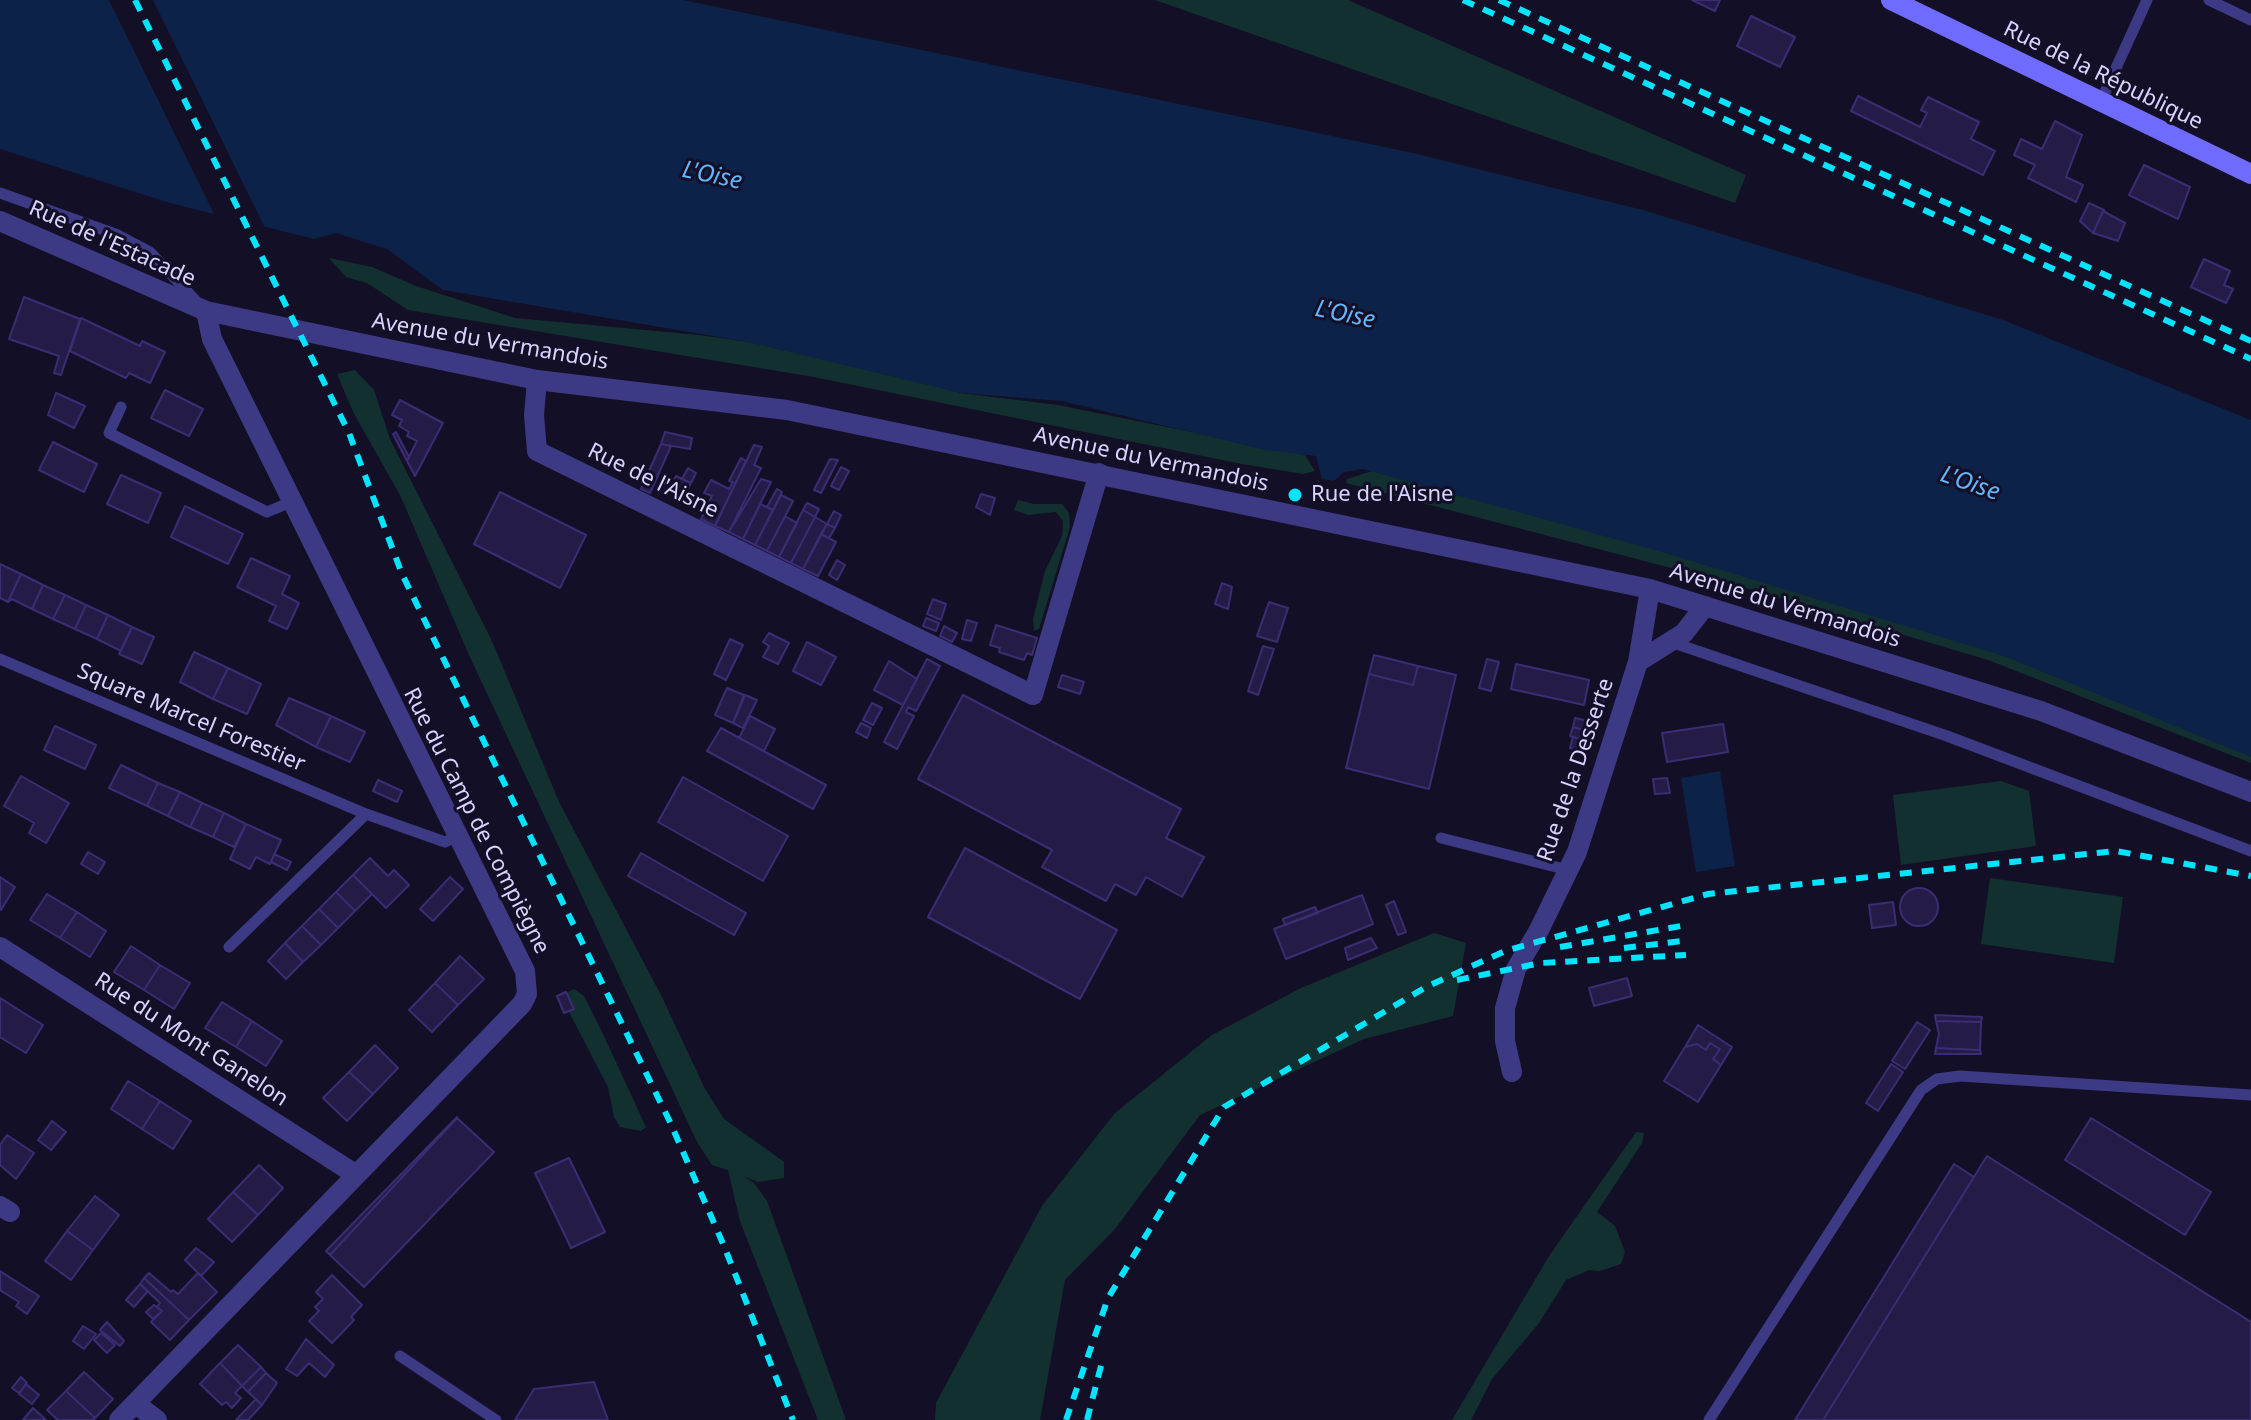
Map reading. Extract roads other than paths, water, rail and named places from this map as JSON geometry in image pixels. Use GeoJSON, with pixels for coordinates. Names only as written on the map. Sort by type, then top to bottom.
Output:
{"type":"FeatureCollection","features":[{"type":"Feature","properties":{"kind":"main road","name":"Rue de la République"},"geometry":{"type":"LineString","coordinates":[[1891,0],[2251,174]]}},
{"type":"Feature","properties":{"kind":"street","name":"Rue de l'Estacade"},"geometry":{"type":"LineString","coordinates":[[0,221],[206,311]]}},
{"type":"Feature","properties":{"kind":"street","name":"Avenue du Vermandois"},"geometry":{"type":"LineString","coordinates":[[206,311],[537,380],[787,410],[1650,589],[2041,711],[2251,792]]}},
{"type":"Feature","properties":{"kind":"street","name":"Rue du Camp de Compiègne"},"geometry":{"type":"LineString","coordinates":[[119,1420],[522,1004],[527,994],[525,971],[212,339],[206,311]]}},
{"type":"Feature","properties":{"kind":"street","name":"Rue de l'Aisne"},"geometry":{"type":"LineString","coordinates":[[537,380],[534,415],[537,451],[1033,695],[1099,473]]}},
{"type":"Feature","properties":{"kind":"street","name":"Rue de la Desserte"},"geometry":{"type":"LineString","coordinates":[[1512,1072],[1505,1041],[1505,1008],[1516,969],[1568,870],[1638,662],[1650,589]]}},
{"type":"Feature","properties":{"kind":"street","name":"Rue de la Desserte"},"geometry":{"type":"LineString","coordinates":[[1638,662],[1684,633],[1705,606]]}},
{"type":"Feature","properties":{"kind":"street","name":"Rue du Mont Ganelon"},"geometry":{"type":"LineString","coordinates":[[0,947],[355,1174]]}},
{"type":"Feature","properties":{"kind":"street"},"geometry":{"type":"LineString","coordinates":[[136,1404],[157,1420]]}},
{"type":"Feature","properties":{"kind":"lane"},"geometry":{"type":"LineString","coordinates":[[2101,101],[2147,0]]}},
{"type":"Feature","properties":{"kind":"lane"},"geometry":{"type":"LineString","coordinates":[[2209,0],[2251,20]]}},
{"type":"Feature","properties":{"kind":"lane"},"geometry":{"type":"LineString","coordinates":[[0,193],[118,235],[150,252],[206,311]]}},
{"type":"Feature","properties":{"kind":"lane"},"geometry":{"type":"LineString","coordinates":[[121,407],[109,433],[267,512],[291,502]]}},
{"type":"Feature","properties":{"kind":"lane"},"geometry":{"type":"LineString","coordinates":[[1670,642],[1947,736],[2251,851]]}},
{"type":"Feature","properties":{"kind":"lane","name":"Square Marcel Forestier"},"geometry":{"type":"LineString","coordinates":[[0,659],[366,814],[445,842],[456,837]]}},
{"type":"Feature","properties":{"kind":"lane"},"geometry":{"type":"LineString","coordinates":[[229,947],[366,814]]}},
{"type":"Feature","properties":{"kind":"lane"},"geometry":{"type":"LineString","coordinates":[[1441,838],[1568,870]]}},
{"type":"Feature","properties":{"kind":"lane"},"geometry":{"type":"LineString","coordinates":[[1709,1420],[1921,1090],[1937,1079],[1960,1076],[2251,1095]]}},
{"type":"Feature","properties":{"kind":"lane"},"geometry":{"type":"LineString","coordinates":[[400,1356],[496,1420]]}},
{"type":"Feature","properties":{"kind":"water","name":"L'Oise"},"geometry":{"type":"Polygon","coordinates":[[[0,0],[683,0],[1413,153],[1643,210],[2003,320],[2251,420],[2251,757],[2004,656],[1662,552],[1363,469],[1344,472],[1334,481],[1322,479],[1316,456],[1265,450],[1062,401],[961,393],[748,342],[443,290],[387,249],[336,233],[314,239],[170,203],[0,149],[0,0]]]}},
{"type":"Feature","properties":{"kind":"water"},"geometry":{"type":"Polygon","coordinates":[[[1720,771],[1735,866],[1696,872],[1681,778],[1720,771]]]}},
{"type":"Feature","properties":{"kind":"railway"},"geometry":{"type":"LineString","coordinates":[[135,0],[349,433],[402,574],[670,1122],[724,1246],[793,1420]]}},
{"type":"Feature","properties":{"kind":"railway"},"geometry":{"type":"LineString","coordinates":[[1463,0],[2251,359]]}},
{"type":"Feature","properties":{"kind":"railway"},"geometry":{"type":"LineString","coordinates":[[1499,0],[2251,341]]}},
{"type":"Feature","properties":{"kind":"railway"},"geometry":{"type":"LineString","coordinates":[[1066,1420],[1108,1298],[1224,1107],[1426,987],[1505,951],[1708,894],[2116,851],[2251,876]]}},
{"type":"Feature","properties":{"kind":"railway"},"geometry":{"type":"LineString","coordinates":[[1560,947],[1681,926]]}},
{"type":"Feature","properties":{"kind":"railway"},"geometry":{"type":"LineString","coordinates":[[1624,948],[1682,941]]}},
{"type":"Feature","properties":{"kind":"railway"},"geometry":{"type":"LineString","coordinates":[[1457,980],[1541,963],[1686,955]]}},
{"type":"Feature","properties":{"kind":"railway"},"geometry":{"type":"LineString","coordinates":[[1087,1420],[1102,1362]]}},
{"type":"Feature","properties":{"kind":"place","name":"Rue de l'Aisne"},"geometry":{"type":"Point","coordinates":[1295,495]}}]}
